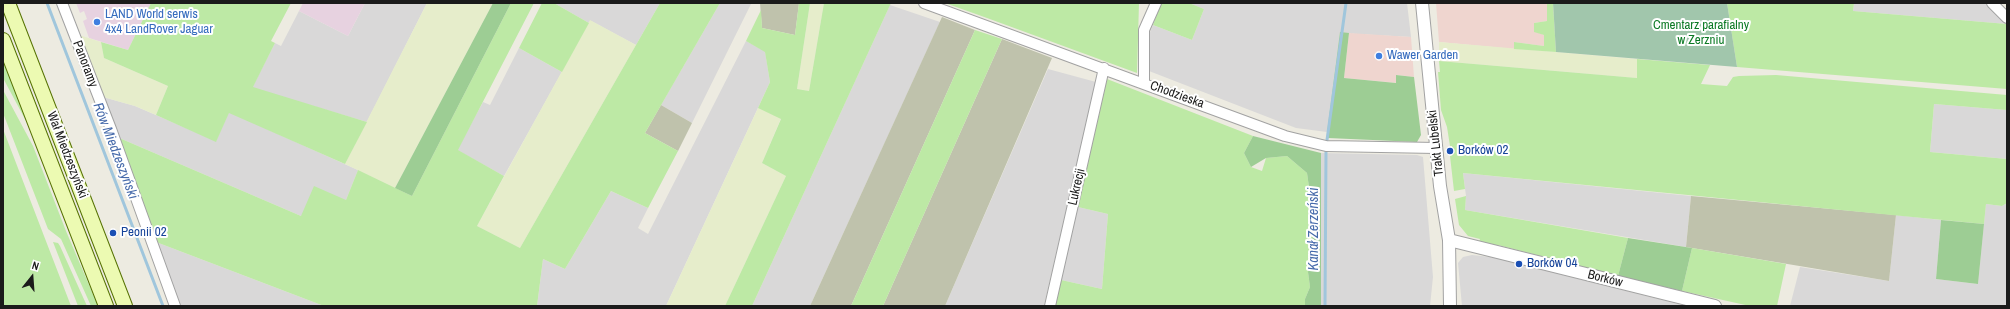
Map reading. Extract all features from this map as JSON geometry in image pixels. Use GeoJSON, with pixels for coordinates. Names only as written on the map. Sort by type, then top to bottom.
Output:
{"type":"FeatureCollection","features":[{"type":"Feature","properties":{"kind":"main road","name":"Wał Miedzeszyński"},"geometry":{"type":"LineString","coordinates":[[8,3],[125,306]]}},
{"type":"Feature","properties":{"kind":"main road","name":"Wał Miedzeszyński"},"geometry":{"type":"LineString","coordinates":[[3,40],[106,306]]}},
{"type":"Feature","properties":{"kind":"street","name":"Panoramy"},"geometry":{"type":"LineString","coordinates":[[62,3],[111,129],[175,306]]}},
{"type":"Feature","properties":{"kind":"street","name":"Chodzieska"},"geometry":{"type":"LineString","coordinates":[[924,3],[1104,68],[1284,136],[1326,146],[1436,148]]}},
{"type":"Feature","properties":{"kind":"street"},"geometry":{"type":"LineString","coordinates":[[1144,83],[1144,30],[1156,3]]}},
{"type":"Feature","properties":{"kind":"street","name":"Trakt Lubelski"},"geometry":{"type":"LineString","coordinates":[[1422,3],[1436,148],[1449,240],[1450,306]]}},
{"type":"Feature","properties":{"kind":"street"},"geometry":{"type":"LineString","coordinates":[[1992,3],[2007,18]]}},
{"type":"Feature","properties":{"kind":"street","name":"Lukrecji"},"geometry":{"type":"LineString","coordinates":[[1050,306],[1104,68]]}},
{"type":"Feature","properties":{"kind":"street","name":"Borków"},"geometry":{"type":"LineString","coordinates":[[1449,240],[1715,306]]}},
{"type":"Feature","properties":{"kind":"shaded area"},"geometry":{"type":"Polygon","coordinates":[[[76,3],[151,3],[128,50],[89,38],[83,21],[87,19],[84,11],[80,13],[76,3]]]}},
{"type":"Feature","properties":{"kind":"shaded area"},"geometry":{"type":"Polygon","coordinates":[[[303,3],[365,3],[348,36],[299,11],[303,3]]]}},
{"type":"Feature","properties":{"kind":"shaded area"},"geometry":{"type":"Polygon","coordinates":[[[365,3],[427,3],[367,122],[252,88],[275,43],[281,46],[299,11],[348,36],[365,3]]]}},
{"type":"Feature","properties":{"kind":"shaded area"},"geometry":{"type":"Polygon","coordinates":[[[427,3],[493,3],[395,188],[345,164],[427,3]]]}},
{"type":"Feature","properties":{"kind":"shaded area"},"geometry":{"type":"Polygon","coordinates":[[[554,3],[660,3],[636,45],[591,21],[589,23],[554,3]]]}},
{"type":"Feature","properties":{"kind":"shaded area"},"geometry":{"type":"Polygon","coordinates":[[[720,3],[751,4],[692,123],[661,105],[720,3]]]}},
{"type":"Feature","properties":{"kind":"shaded area"},"geometry":{"type":"Polygon","coordinates":[[[760,3],[799,3],[795,35],[762,28],[760,3]]]}},
{"type":"Feature","properties":{"kind":"shaded area"},"geometry":{"type":"Polygon","coordinates":[[[810,3],[824,3],[809,91],[797,89],[810,3]]]}},
{"type":"Feature","properties":{"kind":"shaded area"},"geometry":{"type":"Polygon","coordinates":[[[1189,3],[1407,3],[1411,37],[1340,33],[1327,132],[1296,128],[1149,71],[1150,32],[1153,25],[1192,40],[1204,9],[1189,3]]]}},
{"type":"Feature","properties":{"kind":"shaded area"},"geometry":{"type":"Polygon","coordinates":[[[1436,3],[1547,3],[1547,21],[1534,23],[1534,31],[1544,35],[1544,46],[1514,42],[1514,49],[1439,42],[1436,3]]]}},
{"type":"Feature","properties":{"kind":"shaded area"},"geometry":{"type":"Polygon","coordinates":[[[1854,3],[1986,3],[2007,24],[1853,11],[1854,3]]]}},
{"type":"Feature","properties":{"kind":"shaded area"},"geometry":{"type":"Polygon","coordinates":[[[890,5],[940,22],[810,306],[752,306],[890,5]]]}},
{"type":"Feature","properties":{"kind":"shaded area"},"geometry":{"type":"Polygon","coordinates":[[[942,17],[975,30],[851,306],[810,306],[942,17]]]}},
{"type":"Feature","properties":{"kind":"shaded area"},"geometry":{"type":"Polygon","coordinates":[[[590,20],[636,45],[520,248],[477,226],[590,20]]]}},
{"type":"Feature","properties":{"kind":"shaded area","name":"Wawer Garden"},"geometry":{"type":"Polygon","coordinates":[[[1349,33],[1411,37],[1414,77],[1397,75],[1397,83],[1344,78],[1349,33]]]}},
{"type":"Feature","properties":{"kind":"shaded area"},"geometry":{"type":"Polygon","coordinates":[[[79,35],[101,42],[104,58],[168,86],[156,115],[135,106],[103,97],[79,35]]]}},
{"type":"Feature","properties":{"kind":"shaded area"},"geometry":{"type":"Polygon","coordinates":[[[1002,39],[1052,58],[945,306],[883,306],[1002,39]]]}},
{"type":"Feature","properties":{"kind":"shaded area"},"geometry":{"type":"Polygon","coordinates":[[[746,41],[765,51],[770,82],[666,306],[537,306],[543,259],[565,269],[611,191],[648,208],[638,228],[648,234],[746,41]]]}},
{"type":"Feature","properties":{"kind":"shaded area"},"geometry":{"type":"Polygon","coordinates":[[[1439,42],[1637,59],[1637,78],[1439,61],[1439,42]]]}},
{"type":"Feature","properties":{"kind":"shaded area"},"geometry":{"type":"Polygon","coordinates":[[[519,48],[562,72],[504,176],[457,150],[483,102],[490,105],[519,48]]]}},
{"type":"Feature","properties":{"kind":"shaded area"},"geometry":{"type":"Polygon","coordinates":[[[1048,69],[1096,82],[1044,306],[945,306],[1048,69]]]}},
{"type":"Feature","properties":{"kind":"shaded area"},"geometry":{"type":"Polygon","coordinates":[[[103,97],[135,106],[216,141],[229,112],[358,170],[346,200],[301,216],[117,137],[103,97]]]}},
{"type":"Feature","properties":{"kind":"shaded area"},"geometry":{"type":"Polygon","coordinates":[[[1934,104],[2007,110],[2007,159],[1930,152],[1934,104]]]}},
{"type":"Feature","properties":{"kind":"shaded area"},"geometry":{"type":"Polygon","coordinates":[[[661,105],[692,123],[678,151],[645,133],[661,105]]]}},
{"type":"Feature","properties":{"kind":"shaded area"},"geometry":{"type":"Polygon","coordinates":[[[758,108],[781,118],[762,163],[786,176],[725,306],[666,306],[758,108]]]}},
{"type":"Feature","properties":{"kind":"shaded area"},"geometry":{"type":"Polygon","coordinates":[[[1321,153],[1417,155],[1423,157],[1433,277],[1430,306],[1321,306],[1321,153]]]}},
{"type":"Feature","properties":{"kind":"shaded area"},"geometry":{"type":"Polygon","coordinates":[[[1463,173],[1691,196],[1686,247],[1465,210],[1466,196],[1463,173]]]}},
{"type":"Feature","properties":{"kind":"shaded area"},"geometry":{"type":"Polygon","coordinates":[[[1691,196],[1896,215],[1889,281],[1686,247],[1691,196]]]}},
{"type":"Feature","properties":{"kind":"shaded area"},"geometry":{"type":"Polygon","coordinates":[[[2007,203],[2007,306],[1790,306],[1800,267],[1889,281],[1896,215],[1941,220],[1936,279],[1978,284],[1986,204],[2002,206],[2007,203]]]}},
{"type":"Feature","properties":{"kind":"shaded area"},"geometry":{"type":"Polygon","coordinates":[[[1078,207],[1108,214],[1102,289],[1061,280],[1078,207]]]}},
{"type":"Feature","properties":{"kind":"shaded area"},"geometry":{"type":"Polygon","coordinates":[[[156,242],[324,306],[181,306],[156,242]]]}},
{"type":"Feature","properties":{"kind":"shaded area"},"geometry":{"type":"Polygon","coordinates":[[[1472,255],[1491,257],[1687,306],[1462,306],[1458,263],[1463,257],[1472,255]]]}},
{"type":"Feature","properties":{"kind":"green space"},"geometry":{"type":"Polygon","coordinates":[[[151,3],[291,3],[271,41],[275,43],[253,87],[367,122],[345,164],[229,113],[216,142],[156,115],[168,86],[104,58],[101,42],[128,50],[151,3]]]}},
{"type":"Feature","properties":{"kind":"green space"},"geometry":{"type":"Polygon","coordinates":[[[493,3],[511,3],[412,196],[395,188],[493,3]]]}},
{"type":"Feature","properties":{"kind":"green space"},"geometry":{"type":"Polygon","coordinates":[[[511,3],[534,3],[458,150],[504,176],[477,226],[520,248],[660,3],[720,3],[645,133],[678,151],[648,208],[611,191],[565,269],[543,259],[537,306],[324,306],[156,242],[117,137],[301,216],[314,186],[346,200],[358,170],[412,196],[511,3]]]}},
{"type":"Feature","properties":{"kind":"green space"},"geometry":{"type":"Polygon","coordinates":[[[542,3],[554,3],[589,23],[562,72],[519,48],[542,3]]]}},
{"type":"Feature","properties":{"kind":"green space"},"geometry":{"type":"Polygon","coordinates":[[[799,3],[810,3],[797,89],[809,91],[824,3],[891,3],[752,306],[725,306],[786,176],[762,163],[781,119],[758,108],[770,82],[765,52],[746,41],[761,10],[762,28],[795,35],[799,3]]]}},
{"type":"Feature","properties":{"kind":"green space"},"geometry":{"type":"Polygon","coordinates":[[[945,3],[1139,3],[1137,73],[987,18],[945,3]]]}},
{"type":"Feature","properties":{"kind":"green space"},"geometry":{"type":"Polygon","coordinates":[[[1161,3],[1189,3],[1204,9],[1192,40],[1153,25],[1161,3]]]}},
{"type":"Feature","properties":{"kind":"green space"},"geometry":{"type":"Polygon","coordinates":[[[1547,3],[1553,3],[1556,52],[1514,49],[1514,42],[1544,46],[1544,35],[1534,32],[1534,23],[1547,21],[1547,3]]]}},
{"type":"Feature","properties":{"kind":"green space","name":"Cmentarz parafialny w Zerzniu"},"geometry":{"type":"Polygon","coordinates":[[[1553,3],[1727,3],[1737,67],[1556,52],[1553,3]]]}},
{"type":"Feature","properties":{"kind":"green space"},"geometry":{"type":"Polygon","coordinates":[[[1727,3],[1854,3],[1853,11],[2007,24],[2007,89],[1737,67],[1727,3]]]}},
{"type":"Feature","properties":{"kind":"green space"},"geometry":{"type":"Polygon","coordinates":[[[975,30],[1002,39],[883,306],[851,306],[975,30]]]}},
{"type":"Feature","properties":{"kind":"green space"},"geometry":{"type":"Polygon","coordinates":[[[1340,32],[1349,33],[1344,78],[1396,83],[1396,75],[1414,77],[1421,135],[1417,142],[1328,138],[1327,132],[1340,32]]]}},
{"type":"Feature","properties":{"kind":"green space"},"geometry":{"type":"Polygon","coordinates":[[[3,58],[27,120],[26,121],[3,78],[3,58]]]}},
{"type":"Feature","properties":{"kind":"green space"},"geometry":{"type":"Polygon","coordinates":[[[1637,59],[1710,65],[1701,84],[1727,86],[1733,77],[1776,75],[2007,95],[2007,110],[1934,104],[1930,152],[2007,159],[2007,203],[2002,206],[1986,204],[1984,224],[1463,173],[1465,189],[1454,191],[1450,156],[1453,155],[1452,146],[1450,146],[1447,127],[1441,110],[1438,72],[1440,72],[1439,61],[1637,78],[1637,59]]]}},
{"type":"Feature","properties":{"kind":"green space"},"geometry":{"type":"Polygon","coordinates":[[[1107,79],[1253,136],[1244,153],[1251,167],[1262,171],[1266,158],[1287,156],[1307,173],[1312,208],[1312,256],[1308,272],[1310,287],[1305,299],[1305,306],[1055,306],[1061,280],[1102,289],[1108,214],[1078,207],[1107,79]]]}},
{"type":"Feature","properties":{"kind":"green space"},"geometry":{"type":"Polygon","coordinates":[[[3,90],[33,146],[66,231],[98,306],[91,306],[61,239],[48,229],[3,113],[3,90]]]}},
{"type":"Feature","properties":{"kind":"green space"},"geometry":{"type":"Polygon","coordinates":[[[3,129],[44,236],[71,306],[3,306],[3,129]]]}},
{"type":"Feature","properties":{"kind":"green space"},"geometry":{"type":"Polygon","coordinates":[[[1253,136],[1321,153],[1321,306],[1305,306],[1305,299],[1310,287],[1308,272],[1312,256],[1312,208],[1307,173],[1287,156],[1266,158],[1251,167],[1244,153],[1253,136]]]}},
{"type":"Feature","properties":{"kind":"green space"},"geometry":{"type":"Polygon","coordinates":[[[1466,196],[1465,210],[1628,238],[1618,276],[1498,245],[1497,247],[1479,242],[1480,239],[1468,236],[1459,225],[1455,199],[1466,196]]]}},
{"type":"Feature","properties":{"kind":"green space"},"geometry":{"type":"Polygon","coordinates":[[[1941,220],[1984,224],[1978,284],[1936,279],[1941,220]]]}},
{"type":"Feature","properties":{"kind":"green space"},"geometry":{"type":"Polygon","coordinates":[[[1628,238],[1692,248],[1682,291],[1618,276],[1628,238]]]}},
{"type":"Feature","properties":{"kind":"green space"},"geometry":{"type":"Polygon","coordinates":[[[53,242],[58,243],[60,246],[87,306],[78,306],[53,242]]]}},
{"type":"Feature","properties":{"kind":"green space"},"geometry":{"type":"Polygon","coordinates":[[[1692,248],[1786,264],[1777,306],[1750,306],[1682,291],[1692,248]]]}},
{"type":"Feature","properties":{"kind":"waterway","name":"Rów Miedzeszyński"},"geometry":{"type":"LineString","coordinates":[[47,3],[163,306]]}},
{"type":"Feature","properties":{"kind":"waterway","name":"Kanał Zerzeński"},"geometry":{"type":"LineString","coordinates":[[1327,140],[1346,3]]}},
{"type":"Feature","properties":{"kind":"waterway","name":"Kanał Zerzeński"},"geometry":{"type":"LineString","coordinates":[[1325,306],[1326,151]]}},
{"type":"Feature","properties":{"kind":"place","name":"LAND World serwis 4x4 LandRover Jaguar"},"geometry":{"type":"Point","coordinates":[97,22]}},
{"type":"Feature","properties":{"kind":"place","name":"Wawer Garden"},"geometry":{"type":"Point","coordinates":[1379,56]}},
{"type":"Feature","properties":{"kind":"place","name":"Borków 02"},"geometry":{"type":"Point","coordinates":[1450,151]}},
{"type":"Feature","properties":{"kind":"place","name":"Peonii 02"},"geometry":{"type":"Point","coordinates":[113,233]}},
{"type":"Feature","properties":{"kind":"place","name":"Borków 04"},"geometry":{"type":"Point","coordinates":[1519,264]}}]}
